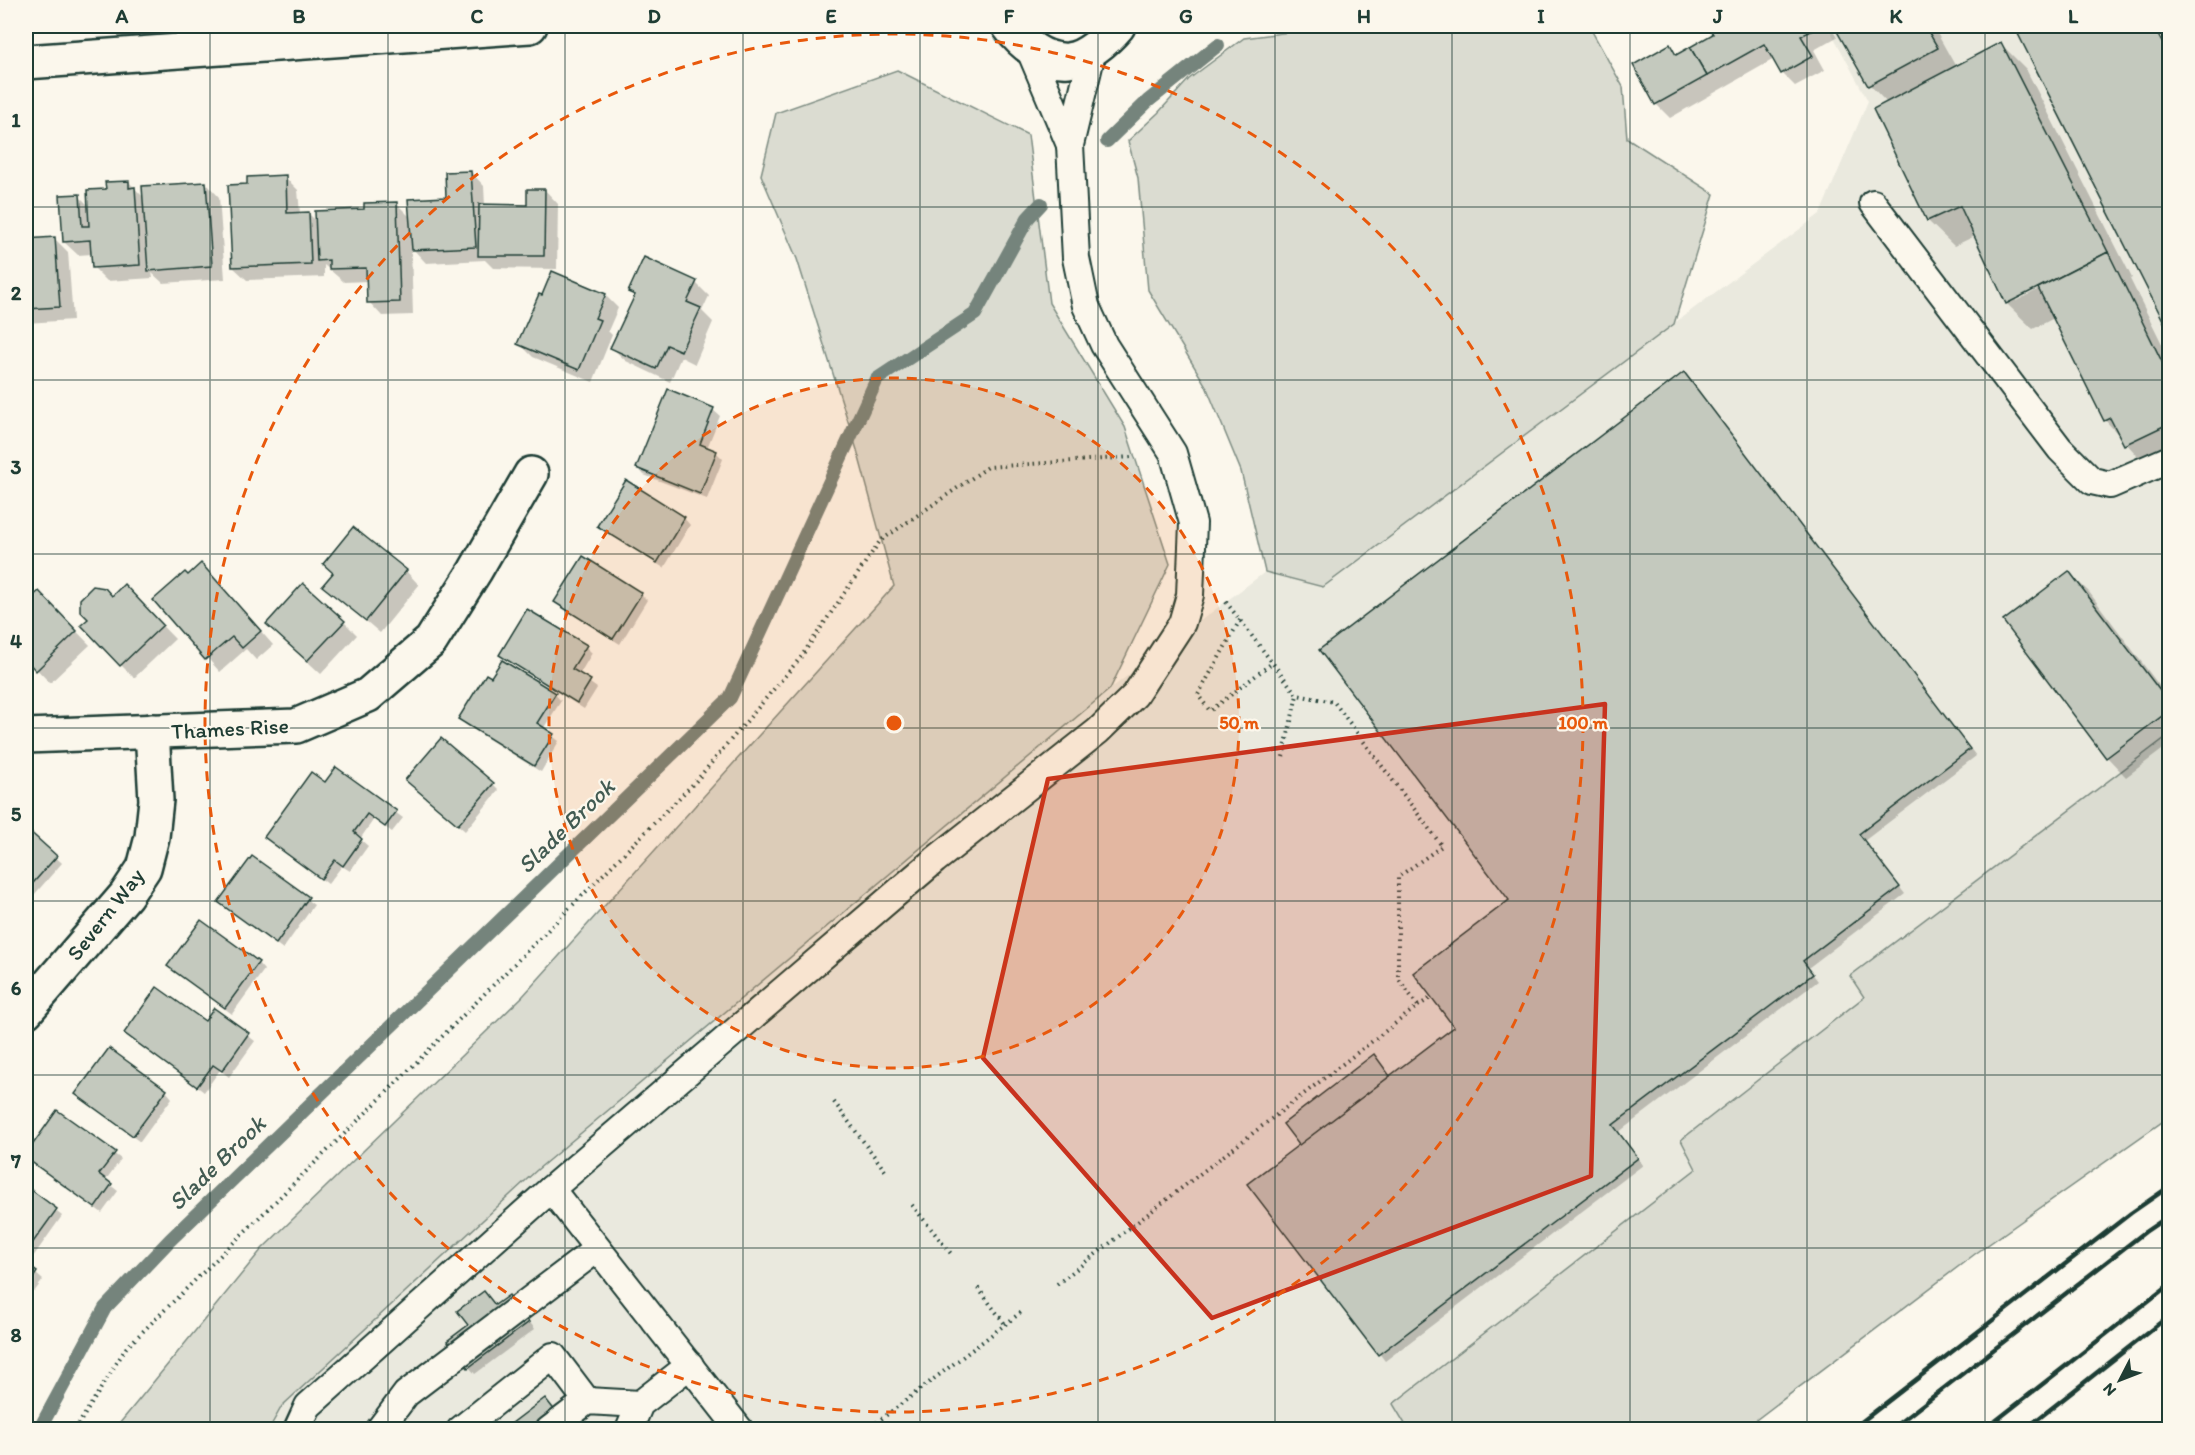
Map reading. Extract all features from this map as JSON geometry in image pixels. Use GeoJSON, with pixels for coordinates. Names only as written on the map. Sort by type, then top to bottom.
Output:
{"type":"FeatureCollection","features":[{"type":"Feature","properties":{"kind":"street"},"geometry":{"type":"LineString","coordinates":[[26,62],[437,29],[530,26]]}},
{"type":"Feature","properties":{"kind":"street"},"geometry":{"type":"LineString","coordinates":[[983,26],[1017,36],[1048,57],[1068,60],[1093,49],[1108,38],[1118,26]]}},
{"type":"Feature","properties":{"kind":"street","name":"Thames Rise"},"geometry":{"type":"LineString","coordinates":[[26,736],[296,726],[368,695],[431,641],[531,474]]}},
{"type":"Feature","properties":{"kind":"street","name":"Severn Way"},"geometry":{"type":"LineString","coordinates":[[26,1011],[126,895],[144,868],[152,837],[156,800],[152,731]]}},
{"type":"Feature","properties":{"kind":"lane"},"geometry":{"type":"LineString","coordinates":[[1017,36],[1071,145]]}},
{"type":"Feature","properties":{"kind":"lane"},"geometry":{"type":"LineString","coordinates":[[297,1430],[308,1406],[551,1190],[935,860],[1098,730],[1135,695],[1182,622],[1190,595],[1193,523],[1173,453],[1104,345],[1086,306],[1076,258],[1072,219],[1071,145],[1093,49]]}},
{"type":"Feature","properties":{"kind":"lane"},"geometry":{"type":"LineString","coordinates":[[1873,203],[2060,449],[2092,481],[2110,485],[2169,459]]}},
{"type":"Feature","properties":{"kind":"lane"},"geometry":{"type":"LineString","coordinates":[[551,1190],[740,1430]]}},
{"type":"Feature","properties":{"kind":"lane"},"geometry":{"type":"LineString","coordinates":[[379,1430],[406,1394],[597,1248]]}},
{"type":"Feature","properties":{"kind":"lane"},"geometry":{"type":"LineString","coordinates":[[460,1430],[553,1356],[587,1401]]}},
{"type":"Feature","properties":{"kind":"lane"},"geometry":{"type":"LineString","coordinates":[[629,1430],[640,1404],[690,1365]]}},
{"type":"Feature","properties":{"kind":"lane"},"geometry":{"type":"LineString","coordinates":[[549,1430],[587,1401],[640,1404]]}},
{"type":"Feature","properties":{"kind":"path"},"geometry":{"type":"LineString","coordinates":[[75,1430],[126,1348],[376,1103],[696,782],[801,657],[880,541],[988,467],[1173,453]]}},
{"type":"Feature","properties":{"kind":"path"},"geometry":{"type":"LineString","coordinates":[[1272,663],[1210,711],[1198,695],[1240,620],[1297,695],[1334,702],[1442,846],[1398,878],[1398,978],[1418,1006]]}},
{"type":"Feature","properties":{"kind":"path"},"geometry":{"type":"LineString","coordinates":[[1283,757],[1297,695]]}},
{"type":"Feature","properties":{"kind":"path"},"geometry":{"type":"LineString","coordinates":[[1057,1284],[1432,997]]}},
{"type":"Feature","properties":{"kind":"path"},"geometry":{"type":"LineString","coordinates":[[834,1102],[886,1172]]}},
{"type":"Feature","properties":{"kind":"path"},"geometry":{"type":"LineString","coordinates":[[912,1204],[952,1255]]}},
{"type":"Feature","properties":{"kind":"path"},"geometry":{"type":"LineString","coordinates":[[978,1288],[1005,1323]]}},
{"type":"Feature","properties":{"kind":"path"},"geometry":{"type":"LineString","coordinates":[[867,1430],[1024,1310]]}},
{"type":"Feature","properties":{"kind":"highlighted area"},"geometry":{"type":"Polygon","coordinates":[[[1605,704],[1591,1176],[1212,1318],[983,1058],[1048,779],[1605,704]]]}},
{"type":"Feature","properties":{"kind":"shaded area"},"geometry":{"type":"Polygon","coordinates":[[[1336,26],[1589,26],[1623,87],[1627,138],[1714,194],[1674,324],[1323,587],[1265,572],[1241,471],[1206,386],[1148,290],[1138,178],[1128,141],[1189,79],[1244,38],[1336,26]]]}},
{"type":"Feature","properties":{"kind":"shaded area"},"geometry":{"type":"Polygon","coordinates":[[[1828,26],[2169,26],[2169,735],[1850,975],[1864,997],[1682,1140],[1696,1169],[1393,1404],[1408,1429],[270,1430],[282,1406],[537,1170],[1110,689],[1265,572],[1323,586],[1820,214],[1868,101],[1828,26]]]}},
{"type":"Feature","properties":{"kind":"shaded area"},"geometry":{"type":"Polygon","coordinates":[[[897,70],[1028,135],[1049,303],[1125,427],[1170,564],[1110,689],[537,1170],[282,1406],[269,1429],[115,1429],[262,1249],[522,997],[894,586],[857,450],[797,259],[761,175],[776,113],[897,70]]]}},
{"type":"Feature","properties":{"kind":"shaded area"},"geometry":{"type":"Polygon","coordinates":[[[2169,735],[2169,1117],[1975,1254],[1744,1429],[1408,1429],[1393,1404],[1696,1169],[1681,1140],[1864,997],[1850,976],[2169,735]]]}},
{"type":"Feature","properties":{"kind":"building"},"geometry":{"type":"Polygon","coordinates":[[[1708,26],[1821,26],[1801,36],[1813,56],[1781,74],[1764,44],[1707,76],[1690,47],[1713,34],[1708,26]]]}},
{"type":"Feature","properties":{"kind":"building"},"geometry":{"type":"Polygon","coordinates":[[[1834,26],[1925,26],[1938,48],[1868,86],[1834,26]]]}},
{"type":"Feature","properties":{"kind":"building"},"geometry":{"type":"Polygon","coordinates":[[[2014,26],[2153,26],[2170,57],[2170,334],[2014,26]]]}},
{"type":"Feature","properties":{"kind":"building"},"geometry":{"type":"Polygon","coordinates":[[[2001,42],[2108,252],[2006,304],[1960,206],[1927,221],[1873,109],[2001,42]]]}},
{"type":"Feature","properties":{"kind":"building"},"geometry":{"type":"Polygon","coordinates":[[[1670,44],[1676,55],[1690,47],[1707,76],[1655,105],[1633,65],[1670,44]]]}},
{"type":"Feature","properties":{"kind":"building"},"geometry":{"type":"Polygon","coordinates":[[[471,171],[476,247],[412,250],[408,199],[446,197],[445,172],[471,171]]]}},
{"type":"Feature","properties":{"kind":"building"},"geometry":{"type":"Polygon","coordinates":[[[286,175],[287,213],[309,212],[311,264],[232,267],[228,185],[247,184],[247,177],[286,175]]]}},
{"type":"Feature","properties":{"kind":"building"},"geometry":{"type":"Polygon","coordinates":[[[129,181],[129,188],[135,187],[140,265],[92,268],[90,240],[63,242],[60,195],[80,194],[82,226],[89,226],[87,190],[106,189],[105,182],[129,181]]]}},
{"type":"Feature","properties":{"kind":"building"},"geometry":{"type":"Polygon","coordinates":[[[206,182],[212,266],[148,271],[142,186],[206,182]]]}},
{"type":"Feature","properties":{"kind":"building"},"geometry":{"type":"Polygon","coordinates":[[[527,189],[545,189],[544,256],[478,256],[479,204],[527,205],[527,189]]]}},
{"type":"Feature","properties":{"kind":"building"},"geometry":{"type":"Polygon","coordinates":[[[397,202],[400,302],[367,303],[366,268],[329,269],[329,260],[317,261],[315,211],[364,209],[364,203],[397,202]]]}},
{"type":"Feature","properties":{"kind":"building"},"geometry":{"type":"Polygon","coordinates":[[[55,237],[60,307],[26,309],[26,239],[55,237]]]}},
{"type":"Feature","properties":{"kind":"building"},"geometry":{"type":"Polygon","coordinates":[[[2108,252],[2170,378],[2170,423],[2124,445],[2110,418],[2104,421],[2038,288],[2108,252]]]}},
{"type":"Feature","properties":{"kind":"building"},"geometry":{"type":"Polygon","coordinates":[[[644,257],[697,281],[687,302],[701,308],[681,351],[667,345],[656,369],[610,348],[635,295],[628,292],[644,257]]]}},
{"type":"Feature","properties":{"kind":"building"},"geometry":{"type":"Polygon","coordinates":[[[552,271],[606,294],[595,318],[600,320],[579,370],[517,344],[552,271]]]}},
{"type":"Feature","properties":{"kind":"building"},"geometry":{"type":"Polygon","coordinates":[[[1684,372],[1970,749],[1859,834],[1900,887],[1803,961],[1813,974],[1613,1125],[1638,1158],[1378,1355],[1247,1184],[1454,1027],[1413,973],[1509,900],[1319,650],[1684,372]]]}},
{"type":"Feature","properties":{"kind":"building"},"geometry":{"type":"Polygon","coordinates":[[[668,389],[714,408],[700,444],[717,451],[700,494],[636,468],[668,389]]]}},
{"type":"Feature","properties":{"kind":"building"},"geometry":{"type":"Polygon","coordinates":[[[626,480],[685,517],[657,563],[597,526],[626,480]]]}},
{"type":"Feature","properties":{"kind":"building"},"geometry":{"type":"Polygon","coordinates":[[[353,527],[407,570],[366,621],[322,586],[333,573],[323,564],[353,527]]]}},
{"type":"Feature","properties":{"kind":"building"},"geometry":{"type":"Polygon","coordinates":[[[583,556],[642,593],[613,639],[554,602],[583,556]]]}},
{"type":"Feature","properties":{"kind":"building"},"geometry":{"type":"Polygon","coordinates":[[[201,563],[261,631],[242,648],[232,637],[205,660],[153,600],[185,572],[188,575],[201,563]]]}},
{"type":"Feature","properties":{"kind":"building"},"geometry":{"type":"Polygon","coordinates":[[[2069,571],[2170,704],[2170,710],[2106,758],[2003,621],[2069,571]]]}},
{"type":"Feature","properties":{"kind":"building"},"geometry":{"type":"Polygon","coordinates":[[[303,583],[345,621],[307,661],[266,624],[303,583]]]}},
{"type":"Feature","properties":{"kind":"building"},"geometry":{"type":"Polygon","coordinates":[[[124,584],[163,625],[120,666],[81,625],[88,619],[80,611],[80,599],[93,586],[105,588],[112,596],[124,584]]]}},
{"type":"Feature","properties":{"kind":"building"},"geometry":{"type":"Polygon","coordinates":[[[26,591],[32,597],[39,591],[77,631],[36,671],[26,660],[26,591]]]}},
{"type":"Feature","properties":{"kind":"building"},"geometry":{"type":"Polygon","coordinates":[[[527,609],[587,645],[572,669],[591,680],[577,703],[499,655],[527,609]]]}},
{"type":"Feature","properties":{"kind":"building"},"geometry":{"type":"Polygon","coordinates":[[[502,660],[556,693],[537,723],[554,734],[534,766],[458,719],[486,674],[491,677],[502,660]]]}},
{"type":"Feature","properties":{"kind":"building"},"geometry":{"type":"Polygon","coordinates":[[[441,738],[494,783],[458,825],[405,780],[441,738]]]}},
{"type":"Feature","properties":{"kind":"building"},"geometry":{"type":"Polygon","coordinates":[[[336,767],[397,811],[385,827],[367,814],[354,832],[362,839],[343,866],[335,860],[321,879],[264,837],[311,772],[325,782],[336,767]]]}},
{"type":"Feature","properties":{"kind":"building"},"geometry":{"type":"Polygon","coordinates":[[[26,828],[57,856],[26,891],[26,828]]]}},
{"type":"Feature","properties":{"kind":"building"},"geometry":{"type":"Polygon","coordinates":[[[252,856],[309,897],[276,944],[218,902],[252,856]]]}},
{"type":"Feature","properties":{"kind":"building"},"geometry":{"type":"Polygon","coordinates":[[[201,920],[259,962],[225,1008],[167,966],[201,920]]]}},
{"type":"Feature","properties":{"kind":"building"},"geometry":{"type":"Polygon","coordinates":[[[157,987],[205,1021],[214,1008],[249,1033],[222,1071],[213,1065],[197,1087],[124,1033],[157,987]]]}},
{"type":"Feature","properties":{"kind":"building"},"geometry":{"type":"Polygon","coordinates":[[[109,1048],[167,1090],[133,1136],[75,1094],[109,1048]]]}},
{"type":"Feature","properties":{"kind":"building"},"geometry":{"type":"Polygon","coordinates":[[[1374,1054],[1390,1076],[1299,1145],[1283,1124],[1374,1054]]]}},
{"type":"Feature","properties":{"kind":"building"},"geometry":{"type":"Polygon","coordinates":[[[57,1110],[116,1152],[99,1174],[112,1184],[95,1208],[26,1158],[26,1154],[57,1110]]]}},
{"type":"Feature","properties":{"kind":"building"},"geometry":{"type":"Polygon","coordinates":[[[26,1186],[57,1209],[26,1252],[26,1186]]]}},
{"type":"Feature","properties":{"kind":"building"},"geometry":{"type":"Polygon","coordinates":[[[26,1264],[37,1272],[27,1287],[26,1286],[26,1264]]]}},
{"type":"Feature","properties":{"kind":"building"},"geometry":{"type":"Polygon","coordinates":[[[484,1291],[495,1305],[509,1295],[529,1322],[468,1368],[447,1341],[468,1325],[457,1311],[484,1291]]]}},
{"type":"Feature","properties":{"kind":"building"},"geometry":{"type":"Polygon","coordinates":[[[545,1398],[570,1430],[503,1430],[545,1398]]]}},
{"type":"Feature","properties":{"kind":"waterway","name":"Slade Brook"},"geometry":{"type":"LineString","coordinates":[[1107,141],[1148,101],[1218,45]]}},
{"type":"Feature","properties":{"kind":"waterway","name":"Slade Brook"},"geometry":{"type":"LineString","coordinates":[[39,1430],[105,1308],[170,1240],[730,698],[877,379],[975,314],[1028,218],[1041,204]]}},
{"type":"Feature","properties":{"kind":"railway"},"geometry":{"type":"LineString","coordinates":[[1851,1430],[2131,1213],[2170,1186]]}},
{"type":"Feature","properties":{"kind":"railway"},"geometry":{"type":"LineString","coordinates":[[1890,1430],[2170,1215]]}},
{"type":"Feature","properties":{"kind":"railway"},"geometry":{"type":"LineString","coordinates":[[1984,1430],[2170,1284]]}},
{"type":"Feature","properties":{"kind":"railway"},"geometry":{"type":"LineString","coordinates":[[2024,1430],[2170,1315]]}}]}
